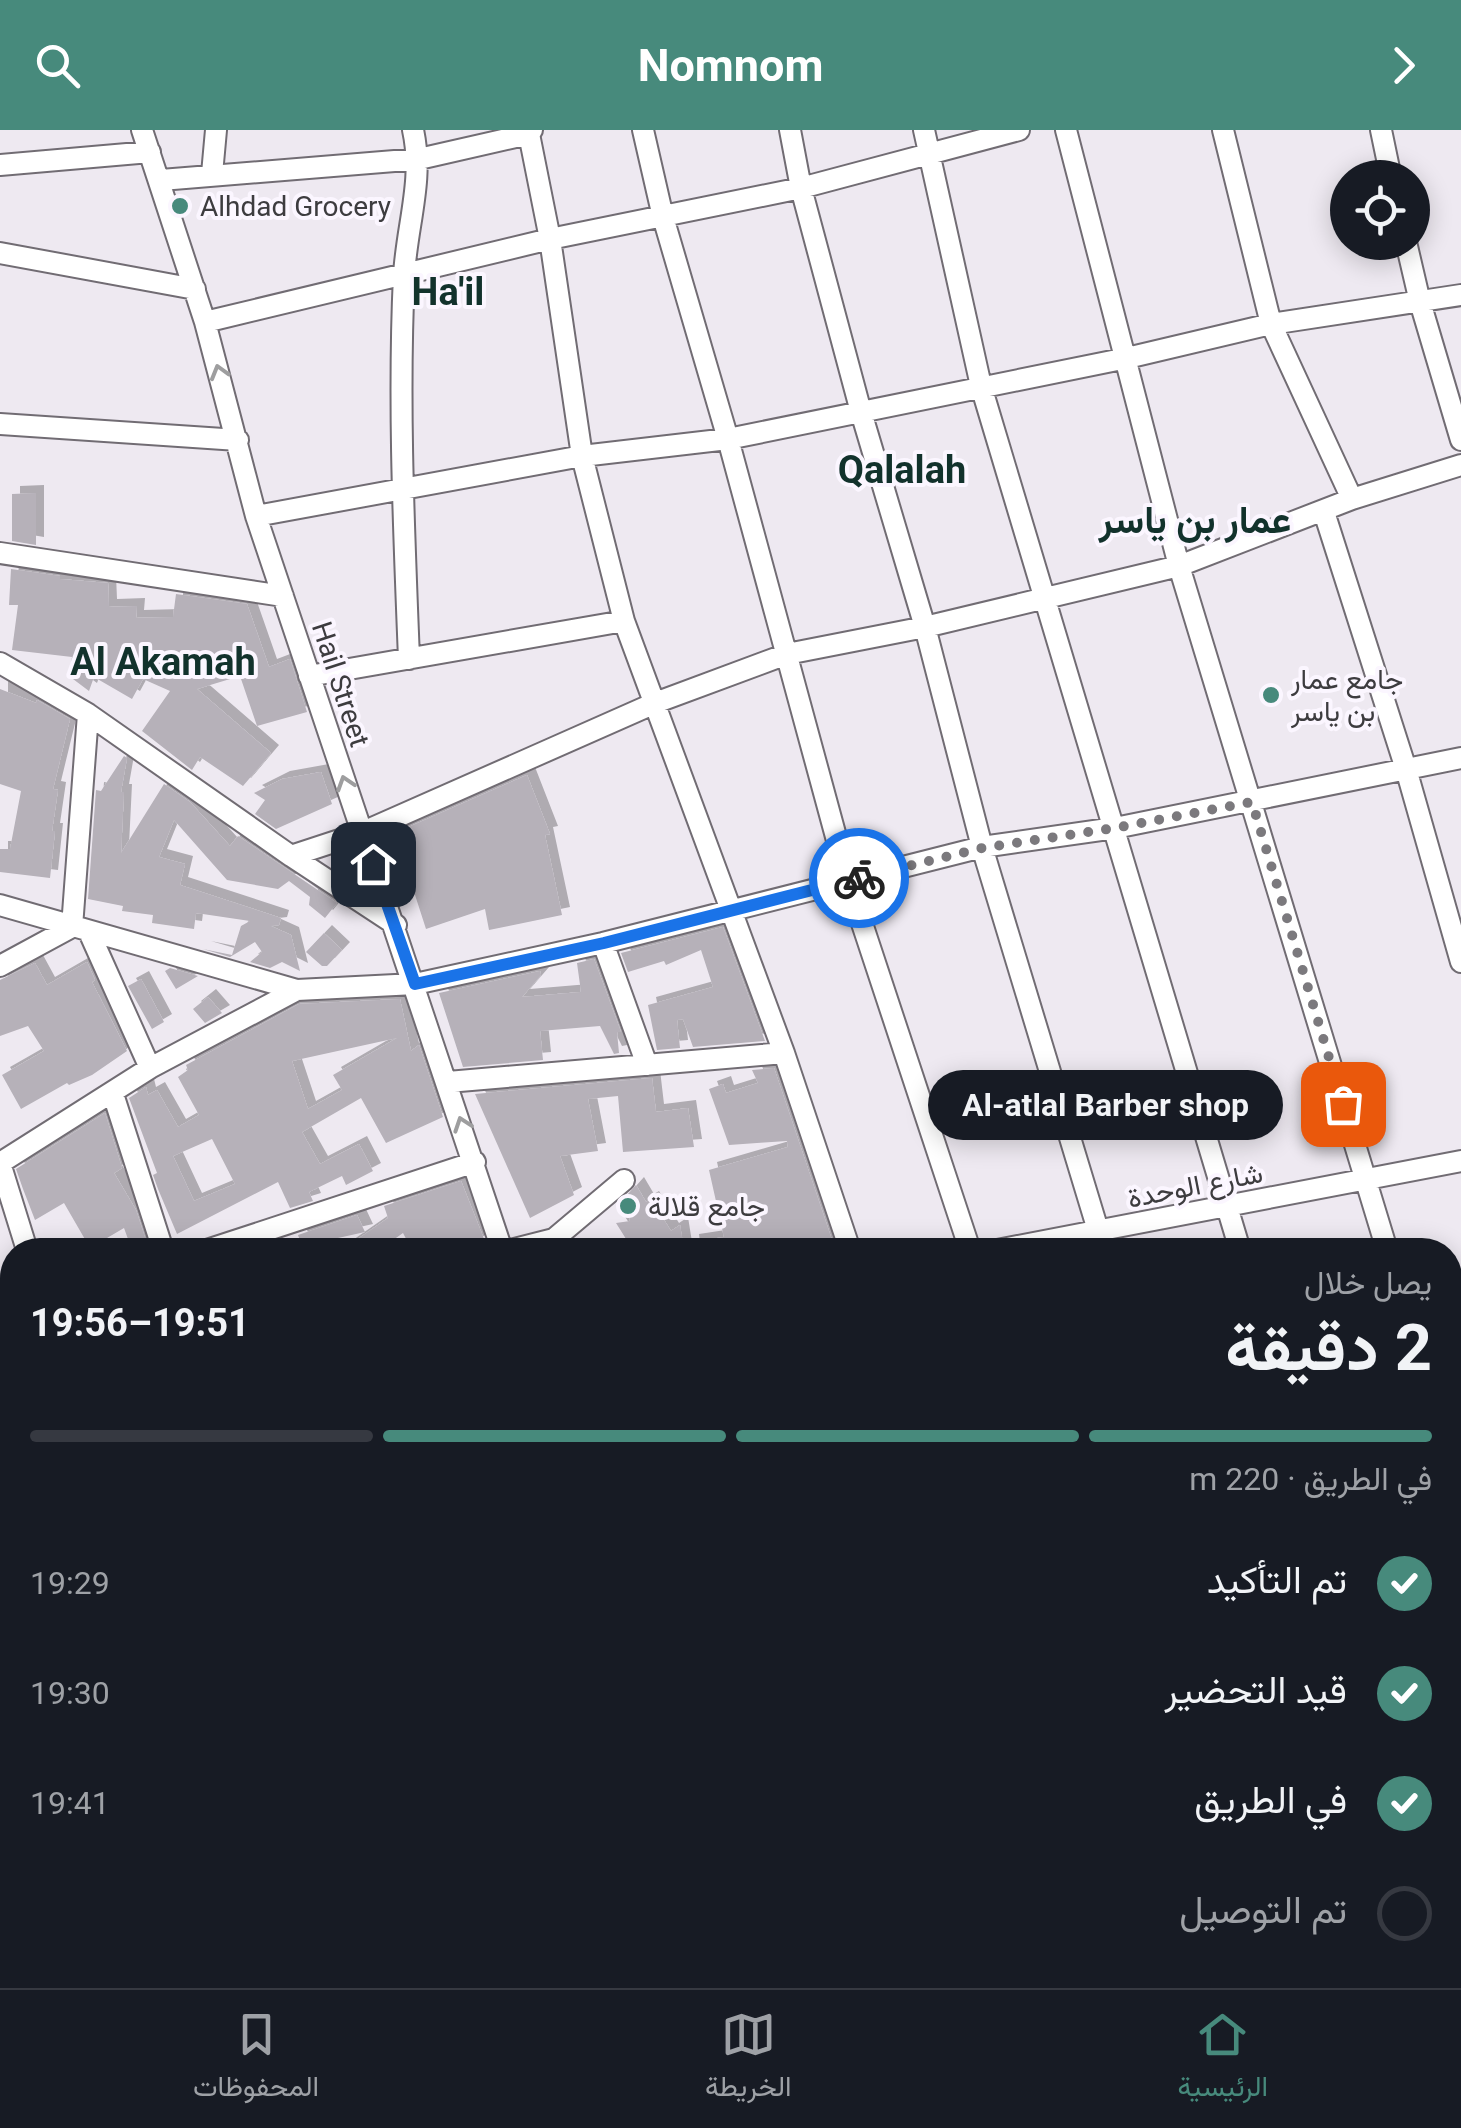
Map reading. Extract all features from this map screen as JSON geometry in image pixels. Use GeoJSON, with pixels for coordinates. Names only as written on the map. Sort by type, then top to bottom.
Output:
{"type":"FeatureCollection","features":[{"type":"Feature","properties":{"kind":"street","name":"Hail Street"},"geometry":{"type":"LineString","coordinates":[[142,130],[205,322],[256,516],[498,1238]]}},
{"type":"Feature","properties":{"kind":"street"},"geometry":{"type":"LineString","coordinates":[[212,174],[216,130]]}},
{"type":"Feature","properties":{"kind":"street"},"geometry":{"type":"LineString","coordinates":[[409,659],[403,488],[404,272],[419,159],[413,130]]}},
{"type":"Feature","properties":{"kind":"street"},"geometry":{"type":"LineString","coordinates":[[643,130],[663,217],[848,881],[966,1238]]}},
{"type":"Feature","properties":{"kind":"street"},"geometry":{"type":"LineString","coordinates":[[790,130],[801,188],[861,412],[925,627],[982,848],[1100,1238]]}},
{"type":"Feature","properties":{"kind":"street"},"geometry":{"type":"LineString","coordinates":[[924,130],[981,386],[1236,1238]]}},
{"type":"Feature","properties":{"kind":"street"},"geometry":{"type":"LineString","coordinates":[[205,322],[550,239],[801,188],[1018,130]]}},
{"type":"Feature","properties":{"kind":"street"},"geometry":{"type":"LineString","coordinates":[[1066,130],[1180,566],[1383,1238]]}},
{"type":"Feature","properties":{"kind":"street"},"geometry":{"type":"LineString","coordinates":[[1223,130],[1271,324],[1352,500]]}},
{"type":"Feature","properties":{"kind":"street"},"geometry":{"type":"LineString","coordinates":[[1380,130],[1388,160]]}},
{"type":"Feature","properties":{"kind":"street"},"geometry":{"type":"LineString","coordinates":[[161,180],[419,159],[531,132],[582,456],[624,622],[784,1053],[846,1238]]}},
{"type":"Feature","properties":{"kind":"street"},"geometry":{"type":"LineString","coordinates":[[0,164],[150,152]]}},
{"type":"Feature","properties":{"kind":"street"},"geometry":{"type":"LineString","coordinates":[[0,252],[195,289]]}},
{"type":"Feature","properties":{"kind":"street"},"geometry":{"type":"LineString","coordinates":[[1410,260],[1461,440]]}},
{"type":"Feature","properties":{"kind":"street"},"geometry":{"type":"LineString","coordinates":[[256,516],[582,456],[728,440],[1127,358],[1271,324],[1461,295]]}},
{"type":"Feature","properties":{"kind":"street"},"geometry":{"type":"LineString","coordinates":[[0,424],[238,440]]}},
{"type":"Feature","properties":{"kind":"street"},"geometry":{"type":"LineString","coordinates":[[291,856],[361,833],[655,703],[787,654],[925,627],[1180,566],[1352,500],[1461,465]]}},
{"type":"Feature","properties":{"kind":"street"},"geometry":{"type":"LineString","coordinates":[[1324,512],[1406,770],[1461,962]]}},
{"type":"Feature","properties":{"kind":"street"},"geometry":{"type":"LineString","coordinates":[[0,553],[282,596]]}},
{"type":"Feature","properties":{"kind":"street"},"geometry":{"type":"LineString","coordinates":[[309,676],[624,622]]}},
{"type":"Feature","properties":{"kind":"street"},"geometry":{"type":"LineString","coordinates":[[0,664],[88,714],[396,926]]}},
{"type":"Feature","properties":{"kind":"street"},"geometry":{"type":"LineString","coordinates":[[88,714],[80,930],[150,1068]]}},
{"type":"Feature","properties":{"kind":"street"},"geometry":{"type":"LineString","coordinates":[[0,905],[296,990],[415,984],[604,943],[982,848],[1115,828],[1461,758]]}},
{"type":"Feature","properties":{"kind":"street"},"geometry":{"type":"LineString","coordinates":[[0,966],[80,930]]}},
{"type":"Feature","properties":{"kind":"street"},"geometry":{"type":"LineString","coordinates":[[604,943],[646,1065]]}},
{"type":"Feature","properties":{"kind":"street"},"geometry":{"type":"LineString","coordinates":[[23,1238],[0,1163],[150,1068],[296,990]]}},
{"type":"Feature","properties":{"kind":"street"},"geometry":{"type":"LineString","coordinates":[[448,1082],[784,1053]]}},
{"type":"Feature","properties":{"kind":"street"},"geometry":{"type":"LineString","coordinates":[[113,1094],[158,1238]]}},
{"type":"Feature","properties":{"kind":"street","name":"شارع الوحدة"},"geometry":{"type":"LineString","coordinates":[[1112,1238],[1227,1207],[1461,1161]]}},
{"type":"Feature","properties":{"kind":"street"},"geometry":{"type":"LineString","coordinates":[[244,1238],[475,1162]]}},
{"type":"Feature","properties":{"kind":"street"},"geometry":{"type":"LineString","coordinates":[[555,1238],[624,1180]]}},
{"type":"Feature","properties":{"kind":"building"},"geometry":{"type":"Polygon","coordinates":[[[36,493],[36,545],[12,541],[12,494],[36,493]]]}},
{"type":"Feature","properties":{"kind":"building"},"geometry":{"type":"Polygon","coordinates":[[[11,569],[108,583],[109,607],[137,606],[136,618],[173,617],[176,594],[247,604],[269,667],[290,659],[307,712],[257,726],[240,676],[197,689],[271,753],[243,786],[200,757],[192,770],[142,731],[170,691],[143,679],[132,699],[94,677],[89,691],[69,676],[72,657],[12,650],[18,605],[9,605],[11,569]]]}},
{"type":"Feature","properties":{"kind":"building"},"geometry":{"type":"Polygon","coordinates":[[[0,689],[36,703],[37,700],[70,719],[53,789],[58,790],[50,878],[0,872],[0,849],[10,849],[21,791],[0,784],[0,689]]]}},
{"type":"Feature","properties":{"kind":"building"},"geometry":{"type":"Polygon","coordinates":[[[124,756],[127,758],[121,792],[121,853],[164,784],[190,802],[230,846],[238,836],[337,903],[325,918],[309,905],[310,897],[289,881],[278,889],[227,880],[174,820],[159,857],[185,864],[180,885],[281,918],[279,925],[271,926],[291,935],[300,971],[282,962],[270,968],[250,962],[262,952],[255,942],[230,957],[203,949],[232,955],[241,926],[250,921],[196,913],[194,929],[152,923],[153,915],[122,911],[123,906],[88,899],[96,790],[101,791],[124,756]]]}},
{"type":"Feature","properties":{"kind":"building"},"geometry":{"type":"Polygon","coordinates":[[[321,772],[332,804],[276,829],[255,814],[265,800],[254,793],[282,779],[321,772]]]}},
{"type":"Feature","properties":{"kind":"building"},"geometry":{"type":"Polygon","coordinates":[[[527,775],[550,834],[545,835],[562,915],[489,930],[485,909],[426,929],[395,833],[527,775]]]}},
{"type":"Feature","properties":{"kind":"building"},"geometry":{"type":"Polygon","coordinates":[[[723,927],[765,1041],[693,1047],[683,1019],[677,1020],[680,1048],[657,1050],[648,1005],[713,987],[701,950],[666,965],[664,961],[628,972],[621,953],[723,927]]]}},
{"type":"Feature","properties":{"kind":"building"},"geometry":{"type":"Polygon","coordinates":[[[324,933],[342,950],[327,966],[306,952],[324,933]]]}},
{"type":"Feature","properties":{"kind":"building"},"geometry":{"type":"Polygon","coordinates":[[[594,959],[621,1032],[617,1032],[619,1053],[614,1054],[600,1026],[540,1031],[543,1060],[463,1067],[439,993],[540,971],[541,975],[522,997],[581,992],[577,963],[594,959]]]}},
{"type":"Feature","properties":{"kind":"building"},"geometry":{"type":"Polygon","coordinates":[[[87,962],[95,980],[92,982],[127,1051],[92,1075],[67,1083],[21,1109],[2,1075],[44,1051],[28,1026],[0,1036],[0,980],[35,963],[47,985],[87,962]]]}},
{"type":"Feature","properties":{"kind":"building"},"geometry":{"type":"Polygon","coordinates":[[[170,968],[198,976],[176,989],[165,971],[170,968]]]}},
{"type":"Feature","properties":{"kind":"building"},"geometry":{"type":"Polygon","coordinates":[[[141,979],[164,1022],[152,1029],[128,986],[141,979]]]}},
{"type":"Feature","properties":{"kind":"building"},"geometry":{"type":"Polygon","coordinates":[[[208,997],[222,1013],[205,1023],[193,1009],[208,997]]]}},
{"type":"Feature","properties":{"kind":"building"},"geometry":{"type":"Polygon","coordinates":[[[400,999],[411,1051],[419,1045],[443,1117],[386,1143],[361,1098],[302,1132],[320,1164],[359,1144],[373,1171],[346,1185],[342,1176],[309,1192],[313,1201],[290,1208],[278,1182],[177,1234],[129,1098],[146,1087],[148,1095],[157,1090],[178,1127],[199,1115],[178,1077],[188,1070],[186,1065],[299,1004],[400,999]],[[397,1038],[292,1061],[308,1109],[342,1090],[333,1075],[397,1038]],[[212,1139],[173,1156],[194,1201],[235,1184],[212,1139]]]}},
{"type":"Feature","properties":{"kind":"building"},"geometry":{"type":"Polygon","coordinates":[[[774,1068],[831,1238],[717,1238],[724,1237],[709,1170],[788,1147],[787,1141],[729,1145],[709,1089],[723,1084],[726,1093],[758,1083],[752,1070],[774,1068]]]}},
{"type":"Feature","properties":{"kind":"building"},"geometry":{"type":"Polygon","coordinates":[[[652,1078],[656,1112],[688,1108],[694,1147],[623,1152],[618,1096],[588,1099],[598,1151],[560,1156],[574,1195],[530,1218],[475,1094],[652,1078]]]}},
{"type":"Feature","properties":{"kind":"building"},"geometry":{"type":"Polygon","coordinates":[[[105,1113],[122,1168],[114,1173],[136,1210],[145,1238],[128,1238],[124,1228],[107,1238],[84,1238],[64,1203],[35,1220],[16,1169],[105,1113]]]}},
{"type":"Feature","properties":{"kind":"building"},"geometry":{"type":"Polygon","coordinates":[[[461,1181],[484,1238],[406,1238],[403,1233],[396,1238],[359,1238],[388,1218],[384,1206],[461,1181]]]}},
{"type":"Feature","properties":{"kind":"building"},"geometry":{"type":"Polygon","coordinates":[[[636,1185],[646,1202],[651,1199],[671,1231],[680,1225],[682,1238],[625,1238],[616,1223],[630,1221],[627,1195],[636,1185]]]}},
{"type":"Feature","properties":{"kind":"building"},"geometry":{"type":"Polygon","coordinates":[[[357,1215],[365,1232],[338,1238],[298,1235],[357,1215]]]}},
{"type":"Feature","properties":{"kind":"way so far"},"geometry":{"type":"LineString","coordinates":[[859,878],[982,848],[1252,802],[1343,1104]]}},
{"type":"Feature","properties":{"kind":"place","name":"Alhdad Grocery"},"geometry":{"type":"Point","coordinates":[180,206]}},
{"type":"Feature","properties":{"kind":"place","name":"جامع عمار بن ياسر"},"geometry":{"type":"Point","coordinates":[1271,695]}},
{"type":"Feature","properties":{"kind":"place","name":"Al-atlal Barber shop"},"geometry":{"type":"Point","coordinates":[1343,1104]}},
{"type":"Feature","properties":{"kind":"place","name":"جامع قلالة"},"geometry":{"type":"Point","coordinates":[628,1206]}},
{"type":"Feature","properties":{"kind":"district","name":"Ha'il"},"geometry":{"type":"Point","coordinates":[448,292]}},
{"type":"Feature","properties":{"kind":"district","name":"Qalalah"},"geometry":{"type":"Point","coordinates":[902,470]}},
{"type":"Feature","properties":{"kind":"district","name":"عمار بن ياسر"},"geometry":{"type":"Point","coordinates":[1195,520]}},
{"type":"Feature","properties":{"kind":"district","name":"Al Akamah"},"geometry":{"type":"Point","coordinates":[163,662]}},
{"type":"Feature","properties":{"kind":"route"},"geometry":{"type":"LineString","coordinates":[[373,864],[415,984],[604,943],[859,878]]}}]}
